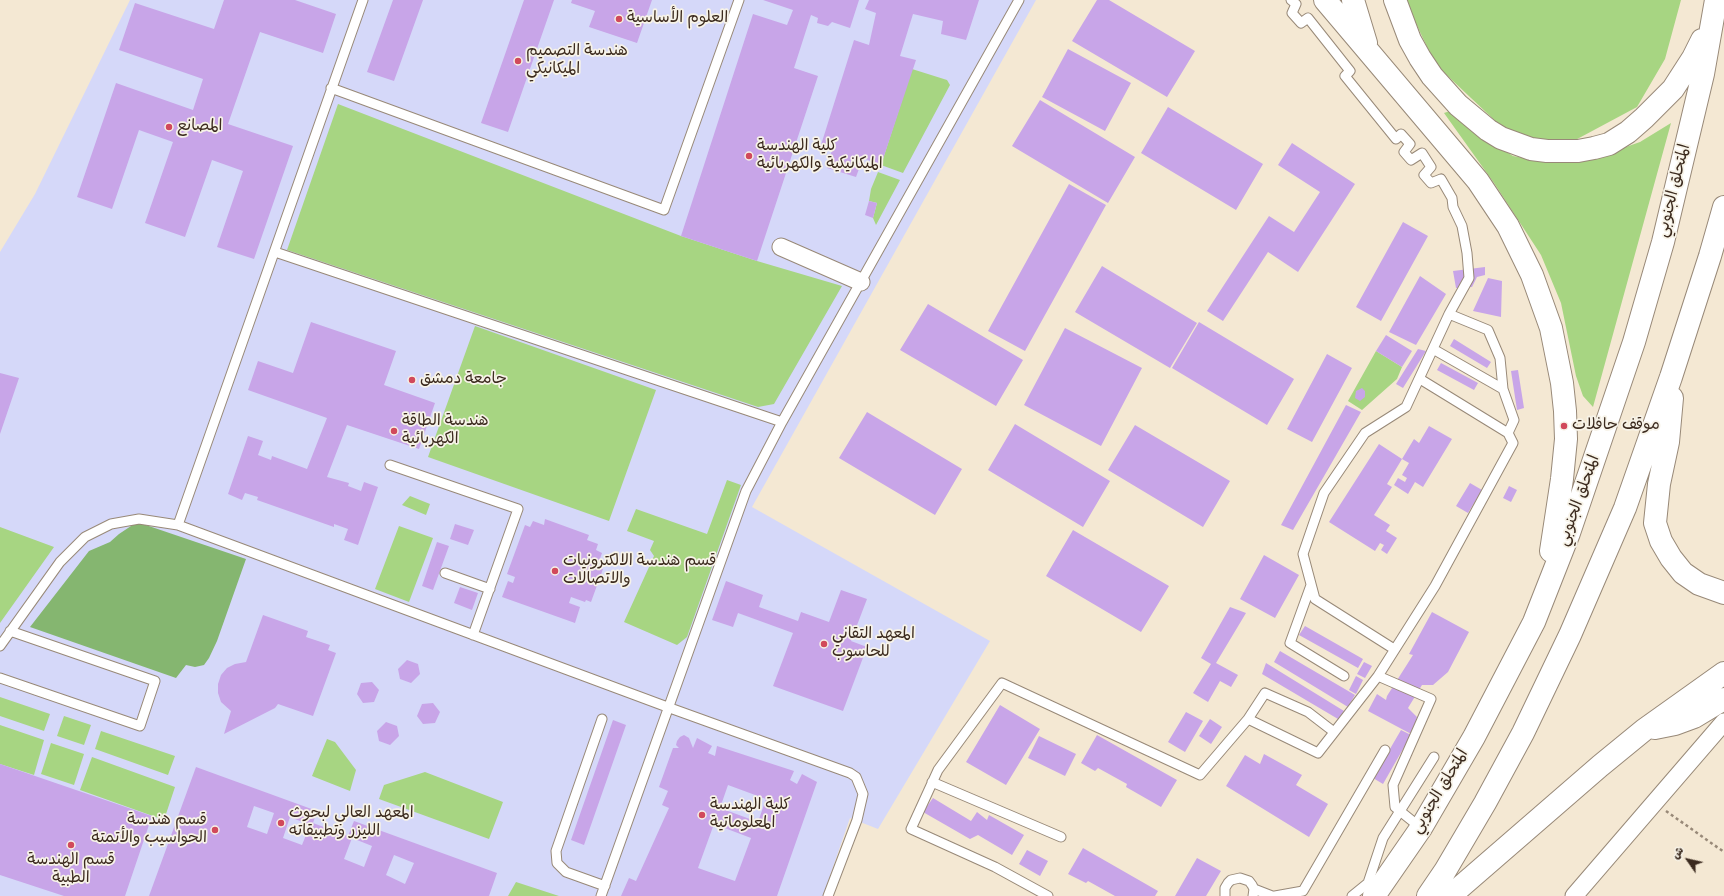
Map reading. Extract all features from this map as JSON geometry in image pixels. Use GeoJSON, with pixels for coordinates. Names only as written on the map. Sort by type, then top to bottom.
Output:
{"type":"FeatureCollection","features":[{"type":"Feature","properties":{"kind":"highway"},"geometry":{"type":"LineString","coordinates":[[1325,0],[1461,159],[1494,203],[1521,250],[1542,301],[1551,328],[1562,383],[1566,439],[1557,520],[1534,622]]}},
{"type":"Feature","properties":{"kind":"highway"},"geometry":{"type":"LineString","coordinates":[[1353,0],[1369,53]]}},
{"type":"Feature","properties":{"kind":"highway"},"geometry":{"type":"LineString","coordinates":[[1395,0],[1410,40],[1420,58],[1432,76],[1458,106],[1488,130],[1501,138],[1531,148],[1562,152],[1578,151],[1609,144],[1644,118],[1660,103],[1684,74],[1694,58],[1715,9]]}},
{"type":"Feature","properties":{"kind":"highway","name":"المتحلق الجنوبي"},"geometry":{"type":"LineString","coordinates":[[1374,896],[1421,828],[1474,737],[1534,622],[1569,533],[1634,342],[1673,198],[1703,74],[1715,9]]}},
{"type":"Feature","properties":{"kind":"highway"},"geometry":{"type":"LineString","coordinates":[[1428,896],[1445,872],[1523,733],[1570,635],[1625,508],[1671,377],[1710,256],[1724,207]]}},
{"type":"Feature","properties":{"kind":"highway"},"geometry":{"type":"LineString","coordinates":[[1671,377],[1671,420],[1659,484],[1655,522],[1661,541],[1671,558],[1684,573],[1700,584],[1724,593]]}},
{"type":"Feature","properties":{"kind":"highway"},"geometry":{"type":"LineString","coordinates":[[1450,896],[1600,766],[1644,730],[1724,673]]}},
{"type":"Feature","properties":{"kind":"highway"},"geometry":{"type":"LineString","coordinates":[[1644,730],[1675,724],[1694,717],[1724,699]]}},
{"type":"Feature","properties":{"kind":"street"},"geometry":{"type":"LineString","coordinates":[[781,247],[861,282]]}},
{"type":"Feature","properties":{"kind":"street"},"geometry":{"type":"LineString","coordinates":[[1574,896],[1724,722]]}},
{"type":"Feature","properties":{"kind":"lane"},"geometry":{"type":"LineString","coordinates":[[178,525],[363,0]]}},
{"type":"Feature","properties":{"kind":"lane"},"geometry":{"type":"LineString","coordinates":[[331,88],[664,210],[738,0]]}},
{"type":"Feature","properties":{"kind":"lane"},"geometry":{"type":"LineString","coordinates":[[601,896],[670,708],[746,491],[782,422],[1019,0]]}},
{"type":"Feature","properties":{"kind":"lane"},"geometry":{"type":"LineString","coordinates":[[1291,0],[1296,4],[1292,13],[1301,23],[1308,18],[1350,71],[1345,76],[1349,82],[1396,139],[1401,134],[1410,144],[1404,152],[1411,160],[1422,153],[1431,167],[1424,175],[1431,183],[1440,179],[1452,198],[1453,207],[1462,226],[1467,253],[1469,278],[1449,314],[1406,407],[1365,433],[1324,492],[1304,554],[1315,599],[1394,649]]}},
{"type":"Feature","properties":{"kind":"lane"},"geometry":{"type":"LineString","coordinates":[[275,252],[782,422]]}},
{"type":"Feature","properties":{"kind":"lane"},"geometry":{"type":"LineString","coordinates":[[1449,314],[1488,330],[1500,358],[1503,389],[1514,420],[1508,433]]}},
{"type":"Feature","properties":{"kind":"lane"},"geometry":{"type":"LineString","coordinates":[[1433,349],[1503,389]]}},
{"type":"Feature","properties":{"kind":"lane"},"geometry":{"type":"LineString","coordinates":[[1248,719],[1318,753],[1378,676],[1435,586],[1514,444],[1508,433],[1420,379]]}},
{"type":"Feature","properties":{"kind":"lane"},"geometry":{"type":"LineString","coordinates":[[390,465],[518,509],[473,635]]}},
{"type":"Feature","properties":{"kind":"lane"},"geometry":{"type":"LineString","coordinates":[[0,646],[60,562],[85,537],[111,524],[139,519],[178,525],[856,776],[863,794],[857,820],[828,896]]}},
{"type":"Feature","properties":{"kind":"lane"},"geometry":{"type":"LineString","coordinates":[[445,573],[490,589]]}},
{"type":"Feature","properties":{"kind":"lane"},"geometry":{"type":"LineString","coordinates":[[1312,586],[1290,644],[1344,676]]}},
{"type":"Feature","properties":{"kind":"lane"},"geometry":{"type":"LineString","coordinates":[[0,678],[140,726],[155,681],[10,632]]}},
{"type":"Feature","properties":{"kind":"lane"},"geometry":{"type":"LineString","coordinates":[[1378,676],[1431,699],[1393,785],[1395,808],[1421,828]]}},
{"type":"Feature","properties":{"kind":"lane"},"geometry":{"type":"LineString","coordinates":[[1048,896],[995,867],[910,829],[938,770],[1002,683],[1200,775],[1248,719],[1265,693],[1308,712],[1334,732]]}},
{"type":"Feature","properties":{"kind":"lane"},"geometry":{"type":"LineString","coordinates":[[602,719],[556,850],[557,863],[566,872],[605,886]]}},
{"type":"Feature","properties":{"kind":"lane"},"geometry":{"type":"LineString","coordinates":[[1275,896],[1303,891],[1385,750]]}},
{"type":"Feature","properties":{"kind":"lane"},"geometry":{"type":"LineString","coordinates":[[1352,896],[1368,883],[1383,838],[1434,757]]}},
{"type":"Feature","properties":{"kind":"lane"},"geometry":{"type":"LineString","coordinates":[[932,782],[1061,837]]}},
{"type":"Feature","properties":{"kind":"lane"},"geometry":{"type":"LineString","coordinates":[[1225,896],[1225,888],[1228,883],[1236,878],[1249,881],[1253,893],[1272,896]]}},
{"type":"Feature","properties":{"kind":"path"},"geometry":{"type":"LineString","coordinates":[[1654,803],[1724,852]]}},
{"type":"Feature","properties":{"kind":"shaded area","name":"جامعة دمشق"},"geometry":{"type":"Polygon","coordinates":[[[130,0],[1036,0],[752,507],[990,641],[878,829],[850,818],[823,896],[0,896],[0,252],[35,194],[130,0]]]}},
{"type":"Feature","properties":{"kind":"green space"},"geometry":{"type":"Polygon","coordinates":[[[1405,0],[1681,0],[1665,59],[1637,107],[1566,145],[1507,132],[1435,64],[1405,0]]]}},
{"type":"Feature","properties":{"kind":"green space"},"geometry":{"type":"Polygon","coordinates":[[[912,69],[947,80],[950,85],[903,173],[881,165],[912,69]]]}},
{"type":"Feature","properties":{"kind":"green space"},"geometry":{"type":"Polygon","coordinates":[[[338,104],[681,236],[757,261],[842,286],[774,404],[758,407],[287,250],[338,104]]]}},
{"type":"Feature","properties":{"kind":"green space"},"geometry":{"type":"Polygon","coordinates":[[[1450,111],[1466,126],[1513,156],[1545,162],[1574,163],[1606,154],[1640,142],[1671,123],[1593,407],[1583,396],[1576,376],[1561,303],[1541,255],[1494,183],[1444,113],[1450,111]]]}},
{"type":"Feature","properties":{"kind":"green space"},"geometry":{"type":"Polygon","coordinates":[[[878,172],[900,180],[876,225],[873,218],[877,203],[869,201],[871,189],[878,172]]]}},
{"type":"Feature","properties":{"kind":"green space"},"geometry":{"type":"Polygon","coordinates":[[[475,326],[656,390],[609,521],[428,457],[475,326]]]}},
{"type":"Feature","properties":{"kind":"green space"},"geometry":{"type":"Polygon","coordinates":[[[1376,351],[1402,367],[1397,379],[1362,410],[1348,401],[1376,351]]]}},
{"type":"Feature","properties":{"kind":"green space"},"geometry":{"type":"Polygon","coordinates":[[[727,480],[741,485],[687,637],[677,645],[624,622],[654,556],[650,550],[654,541],[627,531],[636,509],[707,534],[727,480]]]}},
{"type":"Feature","properties":{"kind":"green space"},"geometry":{"type":"Polygon","coordinates":[[[410,496],[430,504],[426,515],[402,505],[410,496]]]}},
{"type":"Feature","properties":{"kind":"green space"},"geometry":{"type":"Polygon","coordinates":[[[137,522],[246,559],[217,641],[209,658],[204,665],[195,667],[186,665],[176,678],[30,627],[89,551],[110,542],[137,522]]]}},
{"type":"Feature","properties":{"kind":"green space"},"geometry":{"type":"Polygon","coordinates":[[[399,526],[433,538],[409,602],[375,589],[399,526]]]}},
{"type":"Feature","properties":{"kind":"green space"},"geometry":{"type":"Polygon","coordinates":[[[0,527],[54,547],[0,623],[0,527]]]}},
{"type":"Feature","properties":{"kind":"green space"},"geometry":{"type":"Polygon","coordinates":[[[0,697],[50,714],[44,731],[0,716],[0,697]]]}},
{"type":"Feature","properties":{"kind":"green space"},"geometry":{"type":"Polygon","coordinates":[[[64,716],[91,725],[84,745],[57,736],[64,716]]]}},
{"type":"Feature","properties":{"kind":"green space"},"geometry":{"type":"Polygon","coordinates":[[[0,725],[44,740],[34,775],[0,764],[0,725]]]}},
{"type":"Feature","properties":{"kind":"green space"},"geometry":{"type":"Polygon","coordinates":[[[101,731],[175,756],[168,775],[95,749],[101,731]]]}},
{"type":"Feature","properties":{"kind":"green space"},"geometry":{"type":"Polygon","coordinates":[[[327,739],[335,742],[356,770],[350,791],[312,776],[327,739]]]}},
{"type":"Feature","properties":{"kind":"green space"},"geometry":{"type":"Polygon","coordinates":[[[51,743],[84,754],[74,785],[41,774],[51,743]]]}},
{"type":"Feature","properties":{"kind":"green space"},"geometry":{"type":"Polygon","coordinates":[[[92,757],[175,787],[164,820],[80,790],[92,757]]]}},
{"type":"Feature","properties":{"kind":"green space"},"geometry":{"type":"Polygon","coordinates":[[[425,772],[503,802],[489,839],[379,799],[384,785],[425,772]]]}},
{"type":"Feature","properties":{"kind":"green space"},"geometry":{"type":"Polygon","coordinates":[[[516,882],[559,896],[508,896],[516,882]]]}},
{"type":"Feature","properties":{"kind":"building","name":"المصانع"},"geometry":{"type":"Polygon","coordinates":[[[224,0],[295,0],[336,14],[323,53],[260,32],[228,124],[293,146],[254,259],[217,247],[243,171],[212,160],[185,237],[145,223],[173,142],[139,130],[112,209],[77,197],[116,83],[193,110],[203,79],[119,50],[135,3],[214,29],[224,0]]]}},
{"type":"Feature","properties":{"kind":"building"},"geometry":{"type":"Polygon","coordinates":[[[393,0],[423,0],[394,81],[367,72],[393,0]]]}},
{"type":"Feature","properties":{"kind":"building","name":"هندسة التصميم الميكانيكي"},"geometry":{"type":"Polygon","coordinates":[[[524,0],[554,0],[508,132],[481,123],[524,0]]]}},
{"type":"Feature","properties":{"kind":"building","name":"العلوم الأساسية"},"geometry":{"type":"Polygon","coordinates":[[[572,0],[652,0],[637,43],[589,27],[595,11],[571,3],[572,0]]]}},
{"type":"Feature","properties":{"kind":"building","name":"كلية الهندسة الميكانيكية والكهربائية"},"geometry":{"type":"Polygon","coordinates":[[[763,0],[859,0],[850,28],[832,22],[828,26],[817,23],[818,18],[811,15],[794,68],[818,76],[757,261],[681,236],[753,14],[787,25],[793,10],[763,0]]]}},
{"type":"Feature","properties":{"kind":"building","name":"كلية الهندسة الميكانيكية والكهربائية"},"geometry":{"type":"Polygon","coordinates":[[[869,0],[979,0],[966,40],[941,34],[943,21],[913,14],[900,56],[916,60],[881,165],[863,158],[856,177],[827,168],[832,150],[821,145],[854,40],[869,45],[876,13],[865,9],[869,0]]]}},
{"type":"Feature","properties":{"kind":"building"},"geometry":{"type":"Polygon","coordinates":[[[1097,0],[1109,0],[1195,51],[1167,97],[1072,41],[1097,0]]]}},
{"type":"Feature","properties":{"kind":"building"},"geometry":{"type":"Polygon","coordinates":[[[1068,49],[1131,83],[1105,131],[1042,97],[1068,49]]]}},
{"type":"Feature","properties":{"kind":"building"},"geometry":{"type":"Polygon","coordinates":[[[1040,100],[1135,157],[1108,203],[1012,146],[1040,100]]]}},
{"type":"Feature","properties":{"kind":"building"},"geometry":{"type":"Polygon","coordinates":[[[1168,107],[1263,164],[1236,210],[1141,153],[1168,107]]]}},
{"type":"Feature","properties":{"kind":"building"},"geometry":{"type":"Polygon","coordinates":[[[1292,143],[1355,184],[1298,272],[1268,252],[1223,321],[1207,311],[1269,216],[1294,232],[1320,192],[1278,165],[1292,143]]]}},
{"type":"Feature","properties":{"kind":"building"},"geometry":{"type":"Polygon","coordinates":[[[1069,184],[1106,205],[1025,351],[988,331],[1069,184]]]}},
{"type":"Feature","properties":{"kind":"building"},"geometry":{"type":"Polygon","coordinates":[[[869,201],[877,203],[873,218],[865,215],[869,201]]]}},
{"type":"Feature","properties":{"kind":"building"},"geometry":{"type":"Polygon","coordinates":[[[1403,222],[1428,236],[1381,321],[1356,307],[1403,222]]]}},
{"type":"Feature","properties":{"kind":"building"},"geometry":{"type":"Polygon","coordinates":[[[1102,266],[1197,323],[1170,368],[1075,312],[1102,266]]]}},
{"type":"Feature","properties":{"kind":"building"},"geometry":{"type":"Polygon","coordinates":[[[1485,267],[1485,275],[1477,277],[1472,287],[1456,288],[1453,271],[1485,267]]]}},
{"type":"Feature","properties":{"kind":"building"},"geometry":{"type":"Polygon","coordinates":[[[1420,276],[1446,294],[1416,345],[1389,332],[1420,276]]]}},
{"type":"Feature","properties":{"kind":"building"},"geometry":{"type":"Polygon","coordinates":[[[1488,278],[1502,281],[1501,317],[1473,311],[1488,278]]]}},
{"type":"Feature","properties":{"kind":"building"},"geometry":{"type":"Polygon","coordinates":[[[928,304],[1023,360],[996,406],[900,350],[928,304]]]}},
{"type":"Feature","properties":{"kind":"building","name":"هندسة الطاقة الكهربائية"},"geometry":{"type":"Polygon","coordinates":[[[311,322],[396,351],[384,385],[435,403],[419,449],[347,425],[327,477],[349,483],[348,486],[361,491],[364,482],[378,487],[358,545],[344,540],[348,529],[334,524],[334,527],[257,500],[258,497],[245,493],[242,500],[228,494],[248,436],[263,441],[258,455],[271,460],[272,456],[307,469],[327,418],[248,390],[258,361],[293,373],[311,322]]]}},
{"type":"Feature","properties":{"kind":"building"},"geometry":{"type":"Polygon","coordinates":[[[1199,322],[1294,379],[1267,425],[1172,368],[1199,322]]]}},
{"type":"Feature","properties":{"kind":"building"},"geometry":{"type":"Polygon","coordinates":[[[1065,328],[1142,368],[1101,446],[1024,405],[1065,328]]]}},
{"type":"Feature","properties":{"kind":"building"},"geometry":{"type":"Polygon","coordinates":[[[1386,335],[1412,351],[1402,367],[1376,351],[1386,335]]]}},
{"type":"Feature","properties":{"kind":"building"},"geometry":{"type":"Polygon","coordinates":[[[1454,339],[1491,362],[1487,368],[1450,346],[1454,339]]]}},
{"type":"Feature","properties":{"kind":"building"},"geometry":{"type":"Polygon","coordinates":[[[1418,349],[1426,351],[1403,388],[1396,384],[1418,349]]]}},
{"type":"Feature","properties":{"kind":"building"},"geometry":{"type":"Polygon","coordinates":[[[1327,354],[1352,368],[1312,442],[1287,429],[1327,354]]]}},
{"type":"Feature","properties":{"kind":"building"},"geometry":{"type":"Polygon","coordinates":[[[1441,363],[1478,383],[1474,390],[1437,370],[1441,363]]]}},
{"type":"Feature","properties":{"kind":"building"},"geometry":{"type":"Polygon","coordinates":[[[1518,370],[1524,408],[1517,410],[1511,371],[1518,370]]]}},
{"type":"Feature","properties":{"kind":"building"},"geometry":{"type":"Polygon","coordinates":[[[0,373],[19,378],[0,434],[0,373]]]}},
{"type":"Feature","properties":{"kind":"building"},"geometry":{"type":"Polygon","coordinates":[[[1362,388],[1365,391],[1365,397],[1360,401],[1355,398],[1356,391],[1362,388]]]}},
{"type":"Feature","properties":{"kind":"building"},"geometry":{"type":"Polygon","coordinates":[[[1346,405],[1361,412],[1293,530],[1281,525],[1346,405]]]}},
{"type":"Feature","properties":{"kind":"building"},"geometry":{"type":"Polygon","coordinates":[[[867,412],[962,469],[935,515],[839,458],[867,412]]]}},
{"type":"Feature","properties":{"kind":"building"},"geometry":{"type":"Polygon","coordinates":[[[1015,424],[1110,481],[1083,527],[988,470],[1015,424]]]}},
{"type":"Feature","properties":{"kind":"building"},"geometry":{"type":"Polygon","coordinates":[[[1135,425],[1230,481],[1203,527],[1108,470],[1135,425]]]}},
{"type":"Feature","properties":{"kind":"building"},"geometry":{"type":"Polygon","coordinates":[[[1429,426],[1452,439],[1423,487],[1415,482],[1408,494],[1394,485],[1398,478],[1405,482],[1407,478],[1402,475],[1409,463],[1402,459],[1414,439],[1419,443],[1429,426]]]}},
{"type":"Feature","properties":{"kind":"building"},"geometry":{"type":"Polygon","coordinates":[[[1379,444],[1402,459],[1387,484],[1392,487],[1374,515],[1390,525],[1386,531],[1397,538],[1387,554],[1381,550],[1384,545],[1380,543],[1375,551],[1329,522],[1379,444]]]}},
{"type":"Feature","properties":{"kind":"building"},"geometry":{"type":"Polygon","coordinates":[[[1470,483],[1482,490],[1468,513],[1456,506],[1470,483]]]}},
{"type":"Feature","properties":{"kind":"building"},"geometry":{"type":"Polygon","coordinates":[[[1509,486],[1517,490],[1511,502],[1503,498],[1509,486]]]}},
{"type":"Feature","properties":{"kind":"building","name":"قسم هندسة الالكترونيات والاتصالات"},"geometry":{"type":"Polygon","coordinates":[[[545,519],[589,535],[587,540],[598,544],[596,550],[602,553],[597,567],[603,569],[591,602],[586,600],[585,602],[571,597],[569,603],[580,607],[575,623],[502,597],[508,581],[513,583],[515,577],[507,574],[525,525],[530,527],[533,521],[544,525],[545,519]]]}},
{"type":"Feature","properties":{"kind":"building"},"geometry":{"type":"Polygon","coordinates":[[[455,524],[474,530],[468,545],[450,539],[455,524]]]}},
{"type":"Feature","properties":{"kind":"building"},"geometry":{"type":"Polygon","coordinates":[[[1073,530],[1169,586],[1141,632],[1046,576],[1073,530]]]}},
{"type":"Feature","properties":{"kind":"building"},"geometry":{"type":"Polygon","coordinates":[[[437,542],[449,546],[433,590],[422,586],[437,542]]]}},
{"type":"Feature","properties":{"kind":"building"},"geometry":{"type":"Polygon","coordinates":[[[1264,555],[1299,575],[1275,618],[1240,599],[1264,555]]]}},
{"type":"Feature","properties":{"kind":"building","name":"المعهد التقاني للحاسوب"},"geometry":{"type":"Polygon","coordinates":[[[726,581],[763,595],[759,607],[798,621],[801,612],[829,622],[841,590],[867,599],[851,641],[867,647],[843,711],[773,686],[793,633],[738,613],[733,627],[712,620],[726,581]]]}},
{"type":"Feature","properties":{"kind":"building"},"geometry":{"type":"Polygon","coordinates":[[[460,587],[478,593],[472,610],[454,603],[460,587]]]}},
{"type":"Feature","properties":{"kind":"building"},"geometry":{"type":"Polygon","coordinates":[[[1230,607],[1246,613],[1216,663],[1238,675],[1231,687],[1220,681],[1208,702],[1193,693],[1211,664],[1201,658],[1230,607]]]}},
{"type":"Feature","properties":{"kind":"building"},"geometry":{"type":"Polygon","coordinates":[[[1432,612],[1469,632],[1448,672],[1433,685],[1422,685],[1408,708],[1417,717],[1413,735],[1368,711],[1377,694],[1386,700],[1387,696],[1413,655],[1409,654],[1432,612]]]}},
{"type":"Feature","properties":{"kind":"building"},"geometry":{"type":"Polygon","coordinates":[[[263,615],[308,631],[306,637],[330,645],[328,650],[336,653],[313,716],[278,704],[275,708],[224,734],[231,711],[221,702],[218,693],[218,684],[221,675],[227,668],[235,664],[246,662],[263,615]]]}},
{"type":"Feature","properties":{"kind":"building"},"geometry":{"type":"Polygon","coordinates":[[[1305,626],[1363,659],[1358,668],[1299,635],[1305,626]]]}},
{"type":"Feature","properties":{"kind":"building"},"geometry":{"type":"Polygon","coordinates":[[[1280,651],[1355,695],[1348,707],[1274,662],[1280,651]]]}},
{"type":"Feature","properties":{"kind":"building"},"geometry":{"type":"Polygon","coordinates":[[[407,660],[418,664],[420,674],[411,683],[400,679],[398,669],[407,660]]]}},
{"type":"Feature","properties":{"kind":"building"},"geometry":{"type":"Polygon","coordinates":[[[1364,662],[1372,666],[1365,678],[1357,674],[1364,662]]]}},
{"type":"Feature","properties":{"kind":"building"},"geometry":{"type":"Polygon","coordinates":[[[1266,663],[1344,711],[1338,719],[1262,674],[1266,663]]]}},
{"type":"Feature","properties":{"kind":"building"},"geometry":{"type":"Polygon","coordinates":[[[1356,676],[1363,680],[1356,694],[1349,690],[1356,676]]]}},
{"type":"Feature","properties":{"kind":"building"},"geometry":{"type":"Polygon","coordinates":[[[372,682],[379,690],[374,702],[363,703],[357,694],[361,683],[372,682]]]}},
{"type":"Feature","properties":{"kind":"building"},"geometry":{"type":"Polygon","coordinates":[[[433,703],[440,712],[435,723],[423,724],[417,716],[422,704],[433,703]]]}},
{"type":"Feature","properties":{"kind":"building"},"geometry":{"type":"Polygon","coordinates":[[[1000,705],[1040,729],[1006,785],[966,762],[1000,705]]]}},
{"type":"Feature","properties":{"kind":"building"},"geometry":{"type":"Polygon","coordinates":[[[1186,712],[1203,721],[1185,752],[1168,742],[1186,712]]]}},
{"type":"Feature","properties":{"kind":"building"},"geometry":{"type":"Polygon","coordinates":[[[1210,719],[1222,727],[1211,744],[1199,736],[1210,719]]]}},
{"type":"Feature","properties":{"kind":"building"},"geometry":{"type":"Polygon","coordinates":[[[613,720],[626,725],[584,845],[571,840],[613,720]]]}},
{"type":"Feature","properties":{"kind":"building"},"geometry":{"type":"Polygon","coordinates":[[[386,722],[397,726],[399,736],[390,745],[379,741],[377,731],[386,722]]]}},
{"type":"Feature","properties":{"kind":"building"},"geometry":{"type":"Polygon","coordinates":[[[1401,730],[1411,735],[1383,784],[1373,778],[1401,730]]]}},
{"type":"Feature","properties":{"kind":"building","name":"كلية الهندسة المعلوماتية"},"geometry":{"type":"Polygon","coordinates":[[[684,735],[689,738],[693,748],[697,738],[712,746],[708,753],[715,756],[717,746],[794,771],[790,780],[797,784],[802,774],[817,782],[777,896],[621,896],[629,878],[636,881],[669,808],[662,805],[668,791],[659,787],[673,748],[679,748],[676,745],[680,737],[684,735]],[[728,785],[720,808],[758,822],[766,799],[728,785]],[[714,824],[698,868],[735,881],[751,838],[714,824]]]}},
{"type":"Feature","properties":{"kind":"building"},"geometry":{"type":"Polygon","coordinates":[[[1097,735],[1177,780],[1161,807],[1126,787],[1127,784],[1098,768],[1095,771],[1081,763],[1097,735]]]}},
{"type":"Feature","properties":{"kind":"building"},"geometry":{"type":"Polygon","coordinates":[[[1039,736],[1076,754],[1065,776],[1028,758],[1039,736]]]}},
{"type":"Feature","properties":{"kind":"building"},"geometry":{"type":"Polygon","coordinates":[[[1264,754],[1302,775],[1296,785],[1328,804],[1309,837],[1226,786],[1245,755],[1260,764],[1264,754]]]}},
{"type":"Feature","properties":{"kind":"building","name":"قسم الهندسة الطبية"},"geometry":{"type":"Polygon","coordinates":[[[0,764],[152,816],[125,896],[64,896],[0,875],[0,764]]]}},
{"type":"Feature","properties":{"kind":"building","name":"قسم هندسة الحواسيب والأتمتة"},"geometry":{"type":"Polygon","coordinates":[[[196,767],[317,811],[313,823],[348,836],[354,821],[497,873],[489,896],[149,896],[196,767]],[[254,806],[247,827],[267,834],[274,813],[254,806]],[[290,817],[283,838],[302,845],[310,825],[290,817]],[[352,838],[344,859],[364,867],[372,846],[352,838]],[[394,855],[386,875],[405,884],[414,863],[394,855]]]}},
{"type":"Feature","properties":{"kind":"building"},"geometry":{"type":"Polygon","coordinates":[[[933,798],[971,821],[977,812],[987,820],[989,815],[1024,835],[1012,855],[978,835],[970,839],[923,812],[933,798]]]}},
{"type":"Feature","properties":{"kind":"building"},"geometry":{"type":"Polygon","coordinates":[[[1083,848],[1158,891],[1155,896],[1115,896],[1088,881],[1086,883],[1068,874],[1083,848]]]}},
{"type":"Feature","properties":{"kind":"building"},"geometry":{"type":"Polygon","coordinates":[[[1027,850],[1048,861],[1040,876],[1019,864],[1027,850]]]}},
{"type":"Feature","properties":{"kind":"building"},"geometry":{"type":"Polygon","coordinates":[[[1197,858],[1221,871],[1206,896],[1175,896],[1197,858]]]}},
{"type":"Feature","properties":{"kind":"place","name":"العلوم الأساسية"},"geometry":{"type":"Point","coordinates":[619,19]}},
{"type":"Feature","properties":{"kind":"place","name":"هندسة التصميم الميكانيكي"},"geometry":{"type":"Point","coordinates":[518,61]}},
{"type":"Feature","properties":{"kind":"place","name":"المصانع"},"geometry":{"type":"Point","coordinates":[169,127]}},
{"type":"Feature","properties":{"kind":"place","name":"كلية الهندسة الميكانيكية والكهربائية"},"geometry":{"type":"Point","coordinates":[749,156]}},
{"type":"Feature","properties":{"kind":"place","name":"جامعة دمشق"},"geometry":{"type":"Point","coordinates":[412,380]}},
{"type":"Feature","properties":{"kind":"place","name":"موقف حافلات"},"geometry":{"type":"Point","coordinates":[1564,426]}},
{"type":"Feature","properties":{"kind":"place","name":"هندسة الطاقة الكهربائية"},"geometry":{"type":"Point","coordinates":[394,431]}},
{"type":"Feature","properties":{"kind":"place","name":"قسم هندسة الالكترونيات والاتصالات"},"geometry":{"type":"Point","coordinates":[555,571]}},
{"type":"Feature","properties":{"kind":"place","name":"المعهد التقاني للحاسوب"},"geometry":{"type":"Point","coordinates":[824,644]}},
{"type":"Feature","properties":{"kind":"place","name":"كلية الهندسة المعلوماتية"},"geometry":{"type":"Point","coordinates":[702,815]}},
{"type":"Feature","properties":{"kind":"place","name":"المعهد العالي لبحوث الليزر وتطبيقاته"},"geometry":{"type":"Point","coordinates":[281,823]}},
{"type":"Feature","properties":{"kind":"place","name":"قسم هندسة الحواسيب والأتمتة"},"geometry":{"type":"Point","coordinates":[215,830]}},
{"type":"Feature","properties":{"kind":"place","name":"قسم الهندسة الطبية"},"geometry":{"type":"Point","coordinates":[71,845]}}]}
